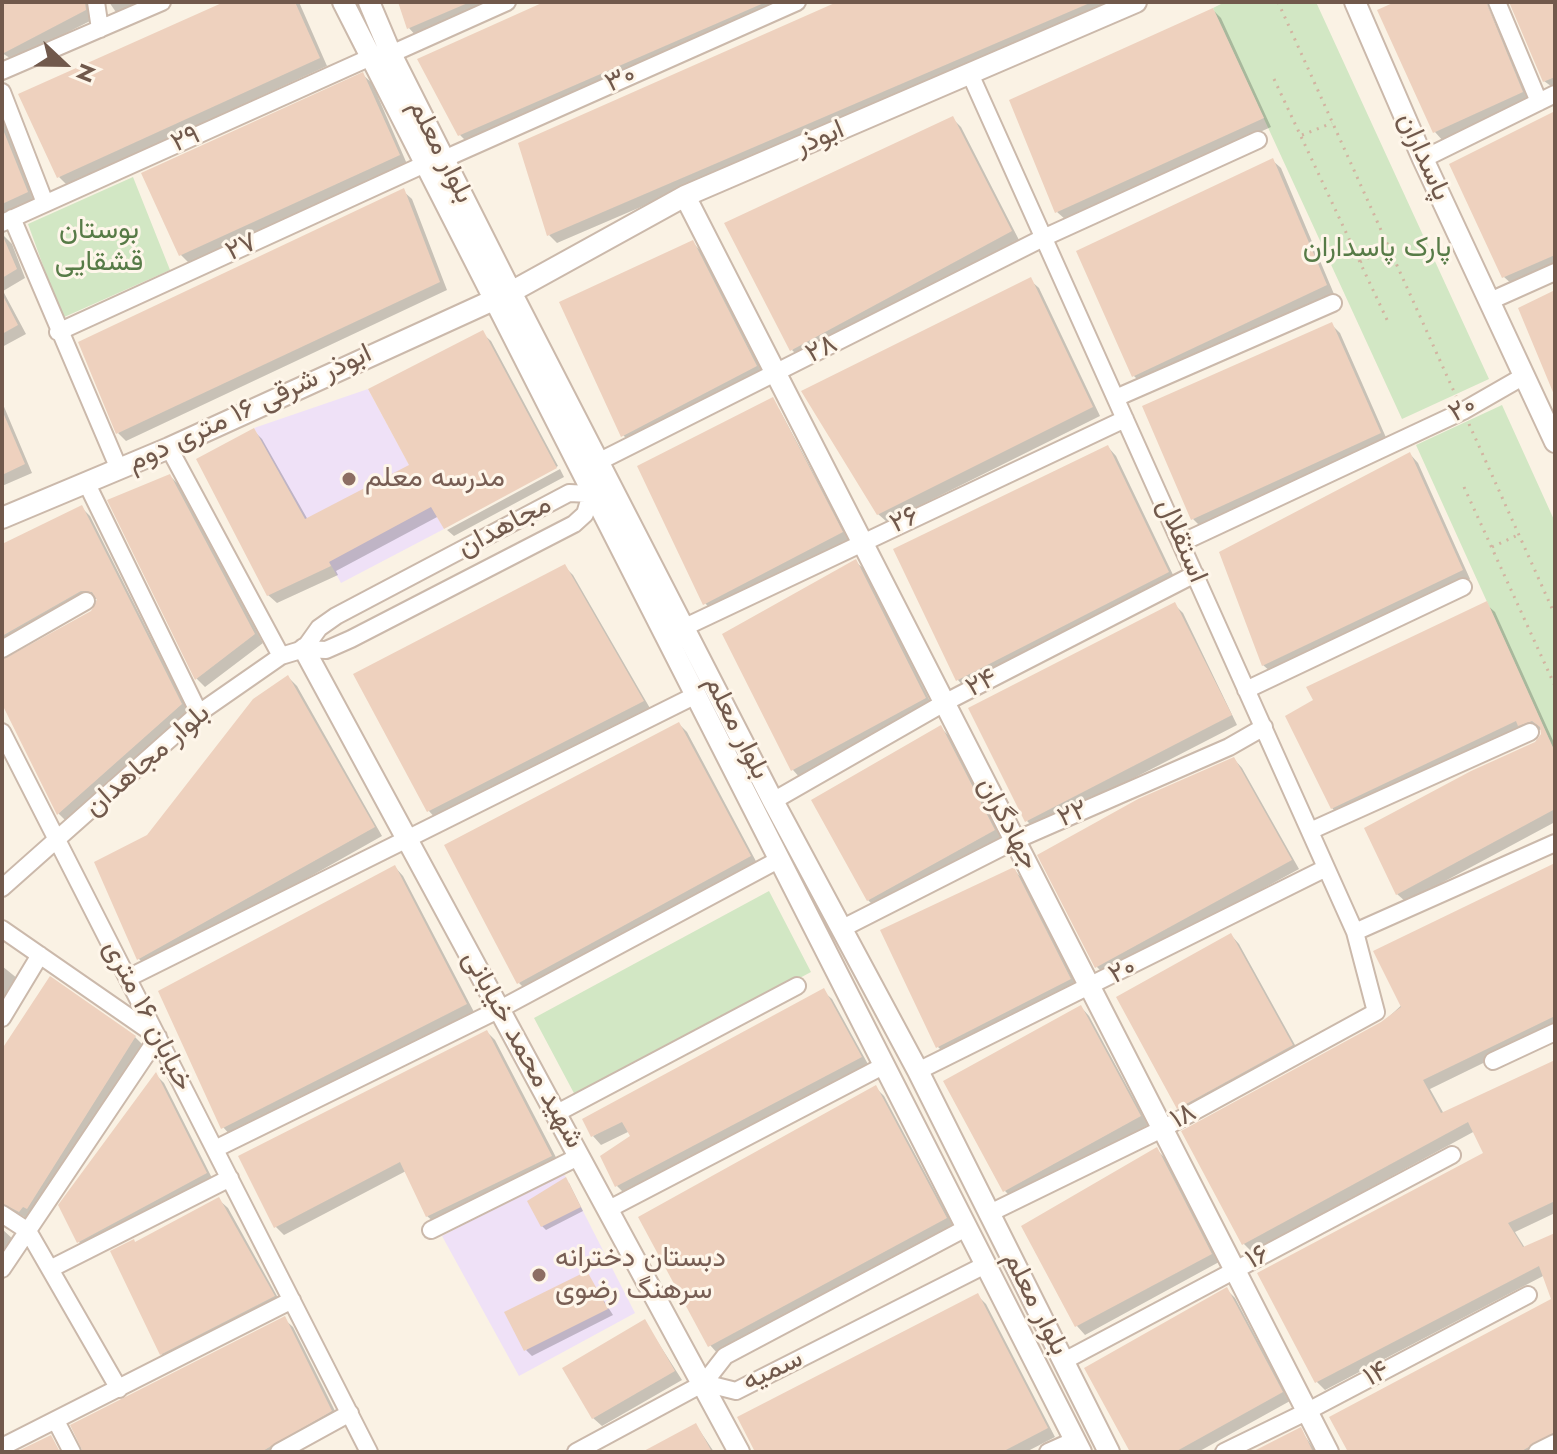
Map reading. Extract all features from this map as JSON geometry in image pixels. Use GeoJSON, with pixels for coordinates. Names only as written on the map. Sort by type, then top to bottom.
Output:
{"type":"FeatureCollection","features":[{"type":"Feature","properties":{"kind":"street"},"geometry":{"type":"LineString","coordinates":[[96,2],[100,29]]}},
{"type":"Feature","properties":{"kind":"street"},"geometry":{"type":"LineString","coordinates":[[2,71],[162,2]]}},
{"type":"Feature","properties":{"kind":"street","name":"بلوار معلم"},"geometry":{"type":"LineString","coordinates":[[343,2],[381,56],[503,294],[600,461],[773,801],[918,1071],[1109,1452]]}},
{"type":"Feature","properties":{"kind":"street","name":"بلوار معلم"},"geometry":{"type":"LineString","coordinates":[[369,2],[381,56]]}},
{"type":"Feature","properties":{"kind":"street","name":"۲۹"},"geometry":{"type":"LineString","coordinates":[[7,220],[507,2]]}},
{"type":"Feature","properties":{"kind":"street","name":"۳۰"},"geometry":{"type":"LineString","coordinates":[[435,161],[797,2]]}},
{"type":"Feature","properties":{"kind":"street","name":"پاسداران"},"geometry":{"type":"LineString","coordinates":[[1355,2],[1423,159],[1555,442]]}},
{"type":"Feature","properties":{"kind":"street"},"geometry":{"type":"LineString","coordinates":[[1497,2],[1539,102]]}},
{"type":"Feature","properties":{"kind":"street","name":"ابوذر"},"geometry":{"type":"LineString","coordinates":[[503,294],[685,196],[971,76],[1128,4]]}},
{"type":"Feature","properties":{"kind":"street","name":"استقلال"},"geometry":{"type":"LineString","coordinates":[[971,76],[1118,397],[1125,419],[1183,542],[1355,932],[1376,1012]]}},
{"type":"Feature","properties":{"kind":"street"},"geometry":{"type":"LineString","coordinates":[[2,92],[45,203]]}},
{"type":"Feature","properties":{"kind":"street"},"geometry":{"type":"LineString","coordinates":[[1423,159],[1555,94]]}},
{"type":"Feature","properties":{"kind":"street"},"geometry":{"type":"LineString","coordinates":[[1043,238],[1258,140]]}},
{"type":"Feature","properties":{"kind":"street","name":"۲۷"},"geometry":{"type":"LineString","coordinates":[[58,332],[435,161]]}},
{"type":"Feature","properties":{"kind":"street","name":"جهادگران"},"geometry":{"type":"LineString","coordinates":[[685,196],[1328,1452]]}},
{"type":"Feature","properties":{"kind":"street"},"geometry":{"type":"LineString","coordinates":[[7,220],[119,469]]}},
{"type":"Feature","properties":{"kind":"street","name":"۲۸"},"geometry":{"type":"LineString","coordinates":[[600,461],[1043,238]]}},
{"type":"Feature","properties":{"kind":"street"},"geometry":{"type":"LineString","coordinates":[[1490,301],[1555,272]]}},
{"type":"Feature","properties":{"kind":"street","name":"بلوار معلم"},"geometry":{"type":"LineString","coordinates":[[503,294],[591,494],[798,893],[1078,1446]]}},
{"type":"Feature","properties":{"kind":"street","name":"ابوذر شرقی ۱۶ متری دوم"},"geometry":{"type":"LineString","coordinates":[[2,518],[169,448],[503,294]]}},
{"type":"Feature","properties":{"kind":"street"},"geometry":{"type":"LineString","coordinates":[[1118,397],[1333,303]]}},
{"type":"Feature","properties":{"kind":"street","name":"۲۰"},"geometry":{"type":"LineString","coordinates":[[1183,542],[1463,411],[1524,376]]}},
{"type":"Feature","properties":{"kind":"street","name":"۲۶"},"geometry":{"type":"LineString","coordinates":[[685,627],[1125,419]]}},
{"type":"Feature","properties":{"kind":"street"},"geometry":{"type":"LineString","coordinates":[[169,448],[281,656]]}},
{"type":"Feature","properties":{"kind":"street"},"geometry":{"type":"LineString","coordinates":[[86,482],[199,713]]}},
{"type":"Feature","properties":{"kind":"street"},"geometry":{"type":"LineString","coordinates":[[591,494],[612,484]]}},
{"type":"Feature","properties":{"kind":"street","name":"مجاهدان"},"geometry":{"type":"LineString","coordinates":[[569,493],[591,494],[585,514],[574,524],[351,639],[326,650],[304,649],[319,628],[336,616],[569,493]]}},
{"type":"Feature","properties":{"kind":"street","name":"۲۴"},"geometry":{"type":"LineString","coordinates":[[773,801],[944,703],[1195,574]]}},
{"type":"Feature","properties":{"kind":"street"},"geometry":{"type":"LineString","coordinates":[[1246,690],[1463,587]]}},
{"type":"Feature","properties":{"kind":"street"},"geometry":{"type":"LineString","coordinates":[[2,649],[86,601]]}},
{"type":"Feature","properties":{"kind":"street","name":"بلوار مجاهدان"},"geometry":{"type":"LineString","coordinates":[[2,888],[199,713],[281,656],[304,649]]}},
{"type":"Feature","properties":{"kind":"street","name":"شهید محمد خیابانی"},"geometry":{"type":"LineString","coordinates":[[304,649],[739,1452]]}},
{"type":"Feature","properties":{"kind":"street"},"geometry":{"type":"LineString","coordinates":[[128,978],[696,695]]}},
{"type":"Feature","properties":{"kind":"street","name":"۲۲"},"geometry":{"type":"LineString","coordinates":[[841,929],[1016,840],[1229,747],[1264,727]]}},
{"type":"Feature","properties":{"kind":"street","name":"خیابان ۱۶ متری"},"geometry":{"type":"LineString","coordinates":[[2,732],[292,1300]]}},
{"type":"Feature","properties":{"kind":"street"},"geometry":{"type":"LineString","coordinates":[[1310,831],[1530,732]]}},
{"type":"Feature","properties":{"kind":"street"},"geometry":{"type":"LineString","coordinates":[[1355,932],[1555,843]]}},
{"type":"Feature","properties":{"kind":"street"},"geometry":{"type":"LineString","coordinates":[[215,1149],[500,1009],[780,859]]}},
{"type":"Feature","properties":{"kind":"street","name":"۲۰"},"geometry":{"type":"LineString","coordinates":[[918,1071],[1326,868]]}},
{"type":"Feature","properties":{"kind":"street"},"geometry":{"type":"LineString","coordinates":[[798,893],[816,880]]}},
{"type":"Feature","properties":{"kind":"street"},"geometry":{"type":"LineString","coordinates":[[2,929],[158,1037],[2,1269]]}},
{"type":"Feature","properties":{"kind":"street"},"geometry":{"type":"LineString","coordinates":[[2,1018],[40,955]]}},
{"type":"Feature","properties":{"kind":"street"},"geometry":{"type":"LineString","coordinates":[[557,1113],[797,986]]}},
{"type":"Feature","properties":{"kind":"street","name":"۱۸"},"geometry":{"type":"LineString","coordinates":[[988,1214],[1164,1128],[1376,1012]]}},
{"type":"Feature","properties":{"kind":"street"},"geometry":{"type":"LineString","coordinates":[[1493,1061],[1555,1032]]}},
{"type":"Feature","properties":{"kind":"street"},"geometry":{"type":"LineString","coordinates":[[609,1209],[885,1065]]}},
{"type":"Feature","properties":{"kind":"street","name":"۱۶"},"geometry":{"type":"LineString","coordinates":[[1064,1361],[1452,1155]]}},
{"type":"Feature","properties":{"kind":"street"},"geometry":{"type":"LineString","coordinates":[[431,1230],[580,1156]]}},
{"type":"Feature","properties":{"kind":"street"},"geometry":{"type":"LineString","coordinates":[[50,1269],[230,1178]]}},
{"type":"Feature","properties":{"kind":"street"},"geometry":{"type":"LineString","coordinates":[[2,1214],[28,1231],[119,1389]]}},
{"type":"Feature","properties":{"kind":"street"},"geometry":{"type":"LineString","coordinates":[[968,1227],[988,1214]]}},
{"type":"Feature","properties":{"kind":"street","name":"سمیه"},"geometry":{"type":"LineString","coordinates":[[968,1227],[725,1356],[704,1383],[736,1391],[987,1264]]}},
{"type":"Feature","properties":{"kind":"street"},"geometry":{"type":"LineString","coordinates":[[987,1264],[1007,1251]]}},
{"type":"Feature","properties":{"kind":"street","name":"۱۴"},"geometry":{"type":"LineString","coordinates":[[1224,1452],[1528,1295]]}},
{"type":"Feature","properties":{"kind":"street"},"geometry":{"type":"LineString","coordinates":[[2,1447],[292,1300],[369,1452]]}},
{"type":"Feature","properties":{"kind":"street"},"geometry":{"type":"LineString","coordinates":[[576,1452],[704,1383]]}},
{"type":"Feature","properties":{"kind":"street"},"geometry":{"type":"LineString","coordinates":[[279,1452],[350,1413]]}},
{"type":"Feature","properties":{"kind":"street"},"geometry":{"type":"LineString","coordinates":[[56,1421],[72,1452]]}},
{"type":"Feature","properties":{"kind":"street"},"geometry":{"type":"LineString","coordinates":[[1537,1452],[1555,1443]]}},
{"type":"Feature","properties":{"kind":"street"},"geometry":{"type":"LineString","coordinates":[[1048,1452],[1078,1446]]}},
{"type":"Feature","properties":{"kind":"path"},"geometry":{"type":"LineString","coordinates":[[1278,2],[1555,615]]}},
{"type":"Feature","properties":{"kind":"path"},"geometry":{"type":"LineString","coordinates":[[1274,79],[1389,324]]}},
{"type":"Feature","properties":{"kind":"path"},"geometry":{"type":"LineString","coordinates":[[1301,136],[1332,123]]}},
{"type":"Feature","properties":{"kind":"path"},"geometry":{"type":"LineString","coordinates":[[1360,262],[1388,248]]}},
{"type":"Feature","properties":{"kind":"path"},"geometry":{"type":"LineString","coordinates":[[1464,487],[1555,686]]}},
{"type":"Feature","properties":{"kind":"path"},"geometry":{"type":"LineString","coordinates":[[1491,547],[1518,535]]}},
{"type":"Feature","properties":{"kind":"path"},"geometry":{"type":"LineString","coordinates":[[1548,672],[1555,668]]}},
{"type":"Feature","properties":{"kind":"shaded area","name":"مدرسه معلم"},"geometry":{"type":"Polygon","coordinates":[[[368,389],[444,529],[341,583],[254,428],[368,389]]]}},
{"type":"Feature","properties":{"kind":"shaded area","name":"دبستان دخترانه سرهنگ رضوی"},"geometry":{"type":"Polygon","coordinates":[[[563,1172],[635,1313],[519,1376],[442,1236],[563,1172]]]}},
{"type":"Feature","properties":{"kind":"green space","name":"پارک پاسداران"},"geometry":{"type":"Polygon","coordinates":[[[1225,2],[1316,2],[1489,379],[1402,419],[1213,8],[1225,2]]]}},
{"type":"Feature","properties":{"kind":"green space","name":"بوستان قشقایی"},"geometry":{"type":"Polygon","coordinates":[[[133,177],[170,270],[62,318],[28,224],[133,177]]]}},
{"type":"Feature","properties":{"kind":"green space"},"geometry":{"type":"Polygon","coordinates":[[[1502,405],[1555,522],[1555,752],[1416,445],[1502,405]]]}},
{"type":"Feature","properties":{"kind":"green space"},"geometry":{"type":"Polygon","coordinates":[[[769,891],[811,972],[576,1097],[534,1018],[769,891]]]}},
{"type":"Feature","properties":{"kind":"building"},"geometry":{"type":"Polygon","coordinates":[[[2,2],[85,2],[86,10],[2,54],[2,2]]]}},
{"type":"Feature","properties":{"kind":"building"},"geometry":{"type":"Polygon","coordinates":[[[224,2],[295,2],[320,58],[57,178],[18,94],[224,2]]]}},
{"type":"Feature","properties":{"kind":"building"},"geometry":{"type":"Polygon","coordinates":[[[398,2],[470,2],[407,29],[398,2]]]}},
{"type":"Feature","properties":{"kind":"building"},"geometry":{"type":"Polygon","coordinates":[[[544,2],[766,2],[458,136],[417,59],[544,2]]]}},
{"type":"Feature","properties":{"kind":"building"},"geometry":{"type":"Polygon","coordinates":[[[837,2],[1092,2],[547,236],[518,143],[837,2]]]}},
{"type":"Feature","properties":{"kind":"building"},"geometry":{"type":"Polygon","coordinates":[[[1395,2],[1486,2],[1523,92],[1433,133],[1377,10],[1395,2]]]}},
{"type":"Feature","properties":{"kind":"building"},"geometry":{"type":"Polygon","coordinates":[[[1509,2],[1555,2],[1555,77],[1543,82],[1509,2]]]}},
{"type":"Feature","properties":{"kind":"building"},"geometry":{"type":"Polygon","coordinates":[[[1213,8],[1264,118],[1055,213],[1009,100],[1213,8]]]}},
{"type":"Feature","properties":{"kind":"building"},"geometry":{"type":"Polygon","coordinates":[[[363,72],[400,155],[179,256],[141,173],[363,72]]]}},
{"type":"Feature","properties":{"kind":"building"},"geometry":{"type":"Polygon","coordinates":[[[1555,111],[1555,255],[1502,278],[1449,164],[1555,111]]]}},
{"type":"Feature","properties":{"kind":"building"},"geometry":{"type":"Polygon","coordinates":[[[953,116],[1012,231],[790,351],[724,223],[953,116]]]}},
{"type":"Feature","properties":{"kind":"building"},"geometry":{"type":"Polygon","coordinates":[[[2,127],[28,192],[2,204],[2,127]]]}},
{"type":"Feature","properties":{"kind":"building"},"geometry":{"type":"Polygon","coordinates":[[[1273,158],[1327,285],[1132,377],[1076,251],[1273,158]]]}},
{"type":"Feature","properties":{"kind":"building"},"geometry":{"type":"Polygon","coordinates":[[[404,188],[440,282],[116,434],[78,342],[404,188]]]}},
{"type":"Feature","properties":{"kind":"building"},"geometry":{"type":"Polygon","coordinates":[[[2,234],[17,269],[2,278],[2,234]]]}},
{"type":"Feature","properties":{"kind":"building"},"geometry":{"type":"Polygon","coordinates":[[[693,240],[757,366],[621,437],[559,302],[693,240]]]}},
{"type":"Feature","properties":{"kind":"building"},"geometry":{"type":"Polygon","coordinates":[[[1031,277],[1093,407],[877,515],[801,391],[1031,277]]]}},
{"type":"Feature","properties":{"kind":"building"},"geometry":{"type":"Polygon","coordinates":[[[1555,290],[1555,397],[1518,308],[1555,290]]]}},
{"type":"Feature","properties":{"kind":"building"},"geometry":{"type":"Polygon","coordinates":[[[2,294],[18,325],[2,334],[2,294]]]}},
{"type":"Feature","properties":{"kind":"building"},"geometry":{"type":"Polygon","coordinates":[[[1332,322],[1381,433],[1191,520],[1142,406],[1332,322]]]}},
{"type":"Feature","properties":{"kind":"building"},"geometry":{"type":"Polygon","coordinates":[[[483,330],[557,468],[444,529],[431,507],[329,562],[331,566],[267,596],[196,459],[254,428],[305,519],[409,465],[368,389],[483,330]]]}},
{"type":"Feature","properties":{"kind":"building"},"geometry":{"type":"Polygon","coordinates":[[[773,397],[843,532],[703,605],[637,466],[773,397]]]}},
{"type":"Feature","properties":{"kind":"building"},"geometry":{"type":"Polygon","coordinates":[[[2,410],[25,464],[2,475],[2,410]]]}},
{"type":"Feature","properties":{"kind":"building"},"geometry":{"type":"Polygon","coordinates":[[[1108,445],[1169,572],[956,681],[893,549],[1108,445]]]}},
{"type":"Feature","properties":{"kind":"building"},"geometry":{"type":"Polygon","coordinates":[[[1410,452],[1463,570],[1262,666],[1219,552],[1410,452]]]}},
{"type":"Feature","properties":{"kind":"building"},"geometry":{"type":"Polygon","coordinates":[[[170,474],[255,634],[195,680],[107,500],[170,474]]]}},
{"type":"Feature","properties":{"kind":"building"},"geometry":{"type":"Polygon","coordinates":[[[82,505],[182,704],[57,815],[2,704],[2,660],[91,611],[97,600],[92,592],[81,591],[2,636],[2,544],[82,505]]]}},
{"type":"Feature","properties":{"kind":"building"},"geometry":{"type":"Polygon","coordinates":[[[856,559],[926,698],[791,771],[722,634],[856,559]]]}},
{"type":"Feature","properties":{"kind":"building"},"geometry":{"type":"Polygon","coordinates":[[[565,564],[644,701],[427,812],[353,674],[565,564]]]}},
{"type":"Feature","properties":{"kind":"building"},"geometry":{"type":"Polygon","coordinates":[[[1487,601],[1555,752],[1555,809],[1396,895],[1364,828],[1471,771],[1535,742],[1541,734],[1540,727],[1532,721],[1518,726],[1516,721],[1331,809],[1285,716],[1313,700],[1306,687],[1487,601]]]}},
{"type":"Feature","properties":{"kind":"building"},"geometry":{"type":"Polygon","coordinates":[[[1175,602],[1232,715],[1025,822],[968,708],[1175,602]]]}},
{"type":"Feature","properties":{"kind":"building"},"geometry":{"type":"Polygon","coordinates":[[[288,675],[375,827],[137,960],[94,862],[147,835],[253,699],[288,675]]]}},
{"type":"Feature","properties":{"kind":"building"},"geometry":{"type":"Polygon","coordinates":[[[679,722],[751,856],[517,984],[444,845],[679,722]]]}},
{"type":"Feature","properties":{"kind":"building"},"geometry":{"type":"Polygon","coordinates":[[[941,725],[995,830],[867,901],[811,800],[941,725]]]}},
{"type":"Feature","properties":{"kind":"building"},"geometry":{"type":"Polygon","coordinates":[[[1234,757],[1292,860],[1095,968],[1037,855],[1138,799],[1234,757]]]}},
{"type":"Feature","properties":{"kind":"building"},"geometry":{"type":"Polygon","coordinates":[[[1555,863],[1555,1016],[1423,1080],[1441,1113],[1555,1060],[1555,1201],[1508,1223],[1523,1247],[1555,1233],[1555,1432],[1520,1452],[1348,1452],[1329,1417],[1551,1299],[1539,1266],[1315,1383],[1257,1273],[1483,1153],[1468,1122],[1242,1245],[1181,1131],[1381,1022],[1401,1007],[1373,951],[1555,863]]]}},
{"type":"Feature","properties":{"kind":"building"},"geometry":{"type":"Polygon","coordinates":[[[395,865],[467,1004],[221,1129],[158,991],[395,865]]]}},
{"type":"Feature","properties":{"kind":"building"},"geometry":{"type":"Polygon","coordinates":[[[1014,867],[1071,979],[936,1048],[880,930],[1014,867]]]}},
{"type":"Feature","properties":{"kind":"building"},"geometry":{"type":"Polygon","coordinates":[[[1231,933],[1293,1045],[1177,1109],[1116,997],[1231,933]]]}},
{"type":"Feature","properties":{"kind":"building"},"geometry":{"type":"Polygon","coordinates":[[[50,976],[136,1036],[27,1209],[23,1207],[19,1212],[2,1203],[2,1049],[50,976]]]}},
{"type":"Feature","properties":{"kind":"building"},"geometry":{"type":"Polygon","coordinates":[[[824,988],[862,1057],[615,1187],[600,1156],[630,1136],[622,1122],[591,1137],[582,1119],[824,988]]]}},
{"type":"Feature","properties":{"kind":"building"},"geometry":{"type":"Polygon","coordinates":[[[1081,1005],[1141,1116],[1003,1192],[943,1081],[1081,1005]]]}},
{"type":"Feature","properties":{"kind":"building"},"geometry":{"type":"Polygon","coordinates":[[[487,1030],[552,1156],[426,1217],[400,1162],[274,1228],[238,1156],[487,1030]]]}},
{"type":"Feature","properties":{"kind":"building"},"geometry":{"type":"Polygon","coordinates":[[[156,1072],[207,1173],[77,1243],[58,1205],[156,1072]]]}},
{"type":"Feature","properties":{"kind":"building"},"geometry":{"type":"Polygon","coordinates":[[[876,1085],[947,1218],[708,1347],[638,1217],[876,1085]]]}},
{"type":"Feature","properties":{"kind":"building"},"geometry":{"type":"Polygon","coordinates":[[[1157,1147],[1212,1254],[1075,1327],[1021,1226],[1157,1147]]]}},
{"type":"Feature","properties":{"kind":"building"},"geometry":{"type":"Polygon","coordinates":[[[566,1177],[581,1207],[541,1227],[527,1201],[566,1177]]]}},
{"type":"Feature","properties":{"kind":"building"},"geometry":{"type":"Polygon","coordinates":[[[219,1197],[275,1296],[160,1355],[110,1251],[134,1239],[135,1242],[219,1197]]]}},
{"type":"Feature","properties":{"kind":"building"},"geometry":{"type":"Polygon","coordinates":[[[587,1271],[608,1309],[524,1351],[504,1312],[587,1271]]]}},
{"type":"Feature","properties":{"kind":"building"},"geometry":{"type":"Polygon","coordinates":[[[1227,1287],[1283,1392],[1175,1452],[1130,1452],[1084,1368],[1227,1287]]]}},
{"type":"Feature","properties":{"kind":"building"},"geometry":{"type":"Polygon","coordinates":[[[978,1293],[1048,1428],[1002,1452],[755,1452],[737,1417],[978,1293]]]}},
{"type":"Feature","properties":{"kind":"building"},"geometry":{"type":"Polygon","coordinates":[[[285,1316],[332,1411],[261,1452],[83,1452],[70,1425],[285,1316]]]}},
{"type":"Feature","properties":{"kind":"building"},"geometry":{"type":"Polygon","coordinates":[[[645,1319],[675,1371],[592,1419],[562,1368],[645,1319]]]}},
{"type":"Feature","properties":{"kind":"building"},"geometry":{"type":"Polygon","coordinates":[[[696,1423],[712,1452],[642,1452],[696,1423]]]}},
{"type":"Feature","properties":{"kind":"building"},"geometry":{"type":"Polygon","coordinates":[[[1299,1428],[1313,1452],[1252,1452],[1299,1428]]]}},
{"type":"Feature","properties":{"kind":"building"},"geometry":{"type":"Polygon","coordinates":[[[51,1435],[60,1452],[16,1452],[51,1435]]]}},
{"type":"Feature","properties":{"kind":"place","name":"مدرسه معلم"},"geometry":{"type":"Point","coordinates":[349,479]}},
{"type":"Feature","properties":{"kind":"place","name":"دبستان دخترانه سرهنگ رضوی"},"geometry":{"type":"Point","coordinates":[539,1275]}}]}
